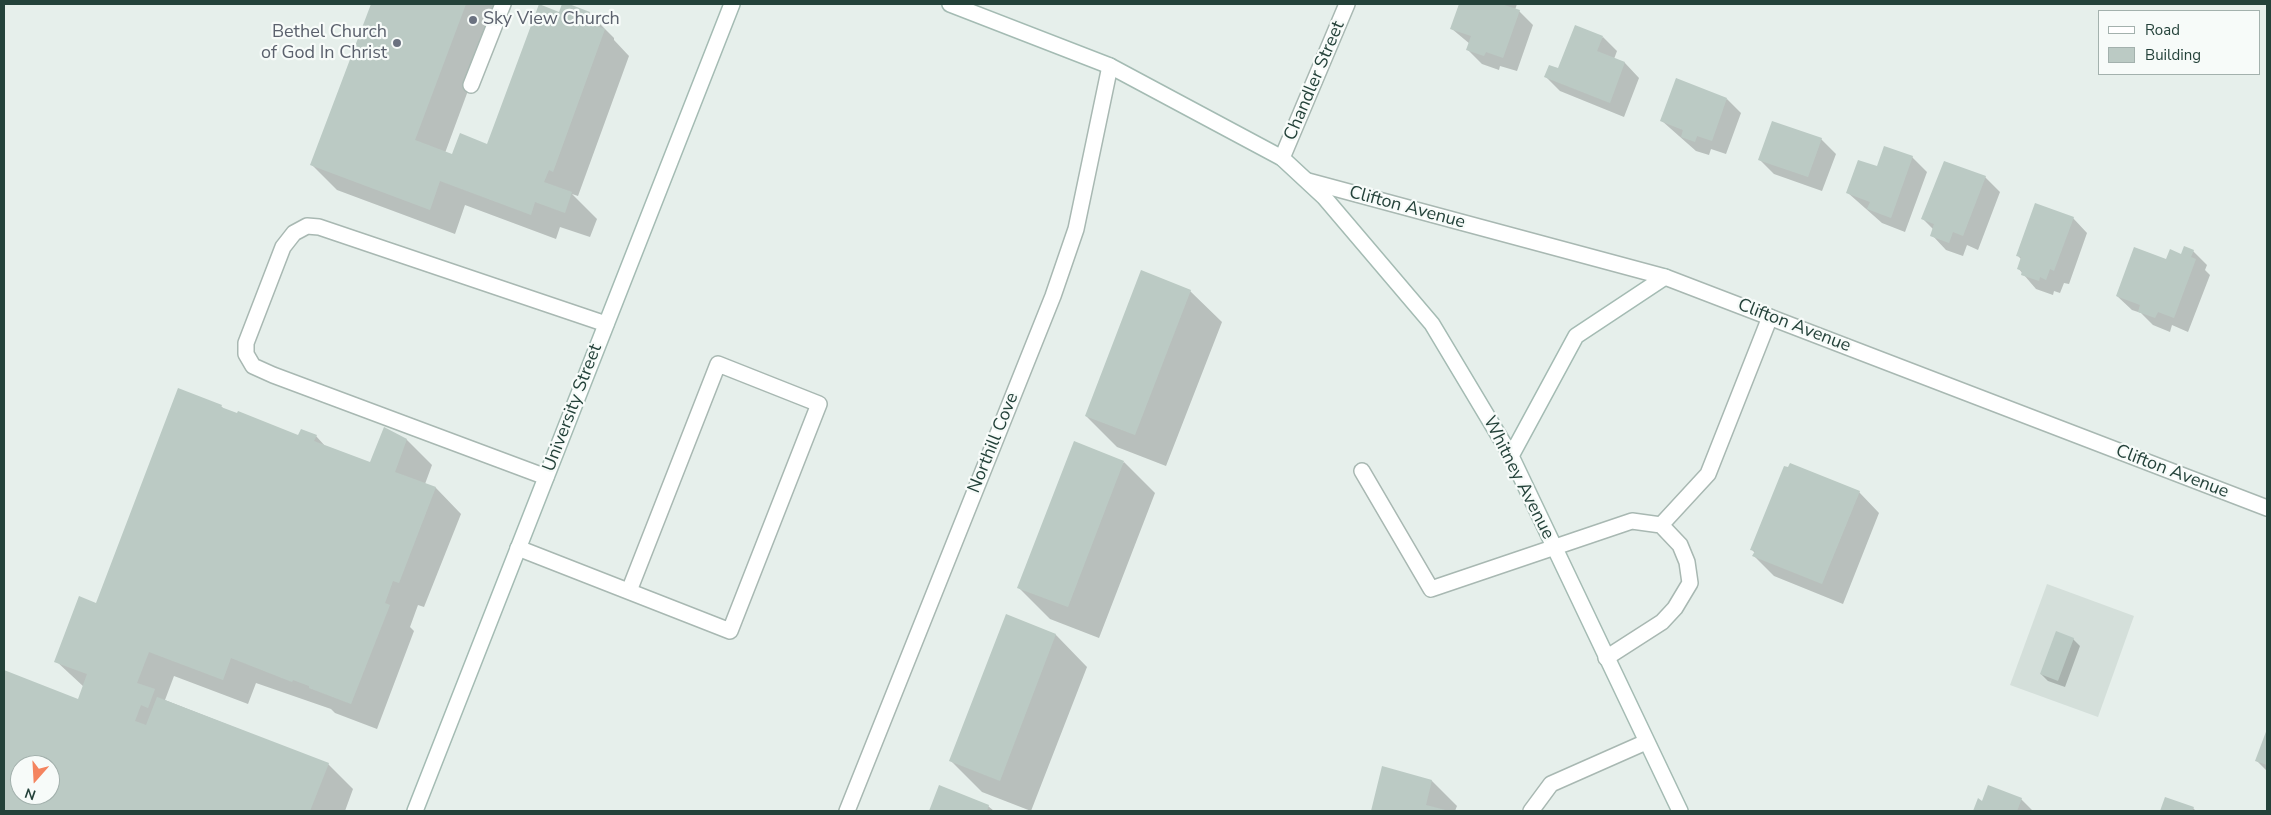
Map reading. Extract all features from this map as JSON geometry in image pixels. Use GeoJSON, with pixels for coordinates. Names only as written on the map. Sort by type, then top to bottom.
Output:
{"type":"FeatureCollection","features":[{"type":"Feature","properties":{"kind":"street"},"geometry":{"type":"LineString","coordinates":[[472,85],[503,4]]}},
{"type":"Feature","properties":{"kind":"street","name":"University Street"},"geometry":{"type":"LineString","coordinates":[[415,811],[732,4]]}},
{"type":"Feature","properties":{"kind":"street"},"geometry":{"type":"LineString","coordinates":[[950,4],[1110,66],[1282,158]]}},
{"type":"Feature","properties":{"kind":"street","name":"Chandler Street"},"geometry":{"type":"LineString","coordinates":[[1282,158],[1347,4]]}},
{"type":"Feature","properties":{"kind":"street","name":"Northill Cove"},"geometry":{"type":"LineString","coordinates":[[847,811],[1053,296],[1076,230],[1110,66]]}},
{"type":"Feature","properties":{"kind":"street","name":"Whitney Avenue"},"geometry":{"type":"LineString","coordinates":[[1282,158],[1324,197],[1432,324],[1512,456],[1680,811]]}},
{"type":"Feature","properties":{"kind":"street","name":"Clifton Avenue"},"geometry":{"type":"LineString","coordinates":[[1308,181],[1665,277],[2267,508]]}},
{"type":"Feature","properties":{"kind":"street"},"geometry":{"type":"LineString","coordinates":[[546,477],[253,366],[246,354],[246,343],[283,246],[294,233],[307,226],[319,227],[606,324]]}},
{"type":"Feature","properties":{"kind":"street"},"geometry":{"type":"LineString","coordinates":[[1512,456],[1576,336],[1665,277]]}},
{"type":"Feature","properties":{"kind":"street"},"geometry":{"type":"LineString","coordinates":[[1661,526],[1708,474],[1770,317]]}},
{"type":"Feature","properties":{"kind":"street"},"geometry":{"type":"LineString","coordinates":[[518,548],[730,632],[819,404],[718,364],[629,591]]}},
{"type":"Feature","properties":{"kind":"street"},"geometry":{"type":"LineString","coordinates":[[1362,471],[1431,589],[1632,521],[1661,526],[1680,545],[1687,562],[1690,583],[1675,608],[1662,622],[1606,658]]}},
{"type":"Feature","properties":{"kind":"street"},"geometry":{"type":"LineString","coordinates":[[1531,811],[1551,784],[1646,742]]}},
{"type":"Feature","properties":{"kind":"shaded area"},"geometry":{"type":"Polygon","coordinates":[[[2047,584],[2134,616],[2098,717],[2010,685],[2047,584]]]}},
{"type":"Feature","properties":{"kind":"building"},"geometry":{"type":"Polygon","coordinates":[[[371,4],[466,4],[415,140],[452,154],[460,133],[487,144],[539,4],[559,12],[562,4],[569,4],[590,12],[586,22],[605,29],[553,172],[549,170],[544,182],[572,192],[565,213],[535,202],[531,215],[440,181],[430,210],[310,165],[371,4]]]}},
{"type":"Feature","properties":{"kind":"building"},"geometry":{"type":"Polygon","coordinates":[[[1459,4],[1501,4],[1520,10],[1503,58],[1486,52],[1484,56],[1466,50],[1471,36],[1450,29],[1459,4]]]}},
{"type":"Feature","properties":{"kind":"building"},"geometry":{"type":"Polygon","coordinates":[[[1575,25],[1603,36],[1597,51],[1625,62],[1610,103],[1544,77],[1549,65],[1558,68],[1575,25]]]}},
{"type":"Feature","properties":{"kind":"building"},"geometry":{"type":"Polygon","coordinates":[[[1676,78],[1727,98],[1712,141],[1697,136],[1695,142],[1681,137],[1683,130],[1660,121],[1676,78]]]}},
{"type":"Feature","properties":{"kind":"building"},"geometry":{"type":"Polygon","coordinates":[[[1772,121],[1822,138],[1808,177],[1758,160],[1772,121]]]}},
{"type":"Feature","properties":{"kind":"building"},"geometry":{"type":"Polygon","coordinates":[[[1884,146],[1913,156],[1891,218],[1867,209],[1870,202],[1846,193],[1858,160],[1877,166],[1884,146]]]}},
{"type":"Feature","properties":{"kind":"building"},"geometry":{"type":"Polygon","coordinates":[[[1944,161],[1986,176],[1963,236],[1953,232],[1949,243],[1930,236],[1934,224],[1921,219],[1944,161]]]}},
{"type":"Feature","properties":{"kind":"building"},"geometry":{"type":"Polygon","coordinates":[[[2035,203],[2074,217],[2054,271],[2050,269],[2046,280],[2040,277],[2039,281],[2021,275],[2022,271],[2017,269],[2021,257],[2016,256],[2035,203]]]}},
{"type":"Feature","properties":{"kind":"building"},"geometry":{"type":"Polygon","coordinates":[[[2184,246],[2194,250],[2191,257],[2196,259],[2174,318],[2158,312],[2155,318],[2138,312],[2140,305],[2116,296],[2134,247],[2166,259],[2170,249],[2181,254],[2184,246]]]}},
{"type":"Feature","properties":{"kind":"building"},"geometry":{"type":"Polygon","coordinates":[[[1141,270],[1191,290],[1135,435],[1085,416],[1141,270]]]}},
{"type":"Feature","properties":{"kind":"building"},"geometry":{"type":"Polygon","coordinates":[[[178,388],[222,405],[221,407],[237,413],[238,411],[298,435],[301,429],[317,435],[314,441],[370,462],[384,427],[407,439],[395,472],[436,487],[399,583],[393,581],[385,603],[390,605],[351,704],[309,688],[309,686],[293,680],[292,682],[231,658],[223,680],[149,652],[137,683],[155,689],[148,708],[141,705],[135,721],[146,725],[157,697],[329,763],[310,811],[4,811],[4,670],[78,699],[87,674],[54,662],[79,596],[96,603],[178,388]]]}},
{"type":"Feature","properties":{"kind":"building"},"geometry":{"type":"Polygon","coordinates":[[[1074,441],[1124,461],[1068,607],[1017,588],[1074,441]]]}},
{"type":"Feature","properties":{"kind":"building"},"geometry":{"type":"Polygon","coordinates":[[[1790,463],[1860,491],[1822,584],[1752,556],[1755,551],[1750,550],[1784,466],[1788,467],[1790,463]]]}},
{"type":"Feature","properties":{"kind":"building"},"geometry":{"type":"Polygon","coordinates":[[[1006,614],[1056,634],[1000,781],[949,761],[1006,614]]]}},
{"type":"Feature","properties":{"kind":"building"},"geometry":{"type":"Polygon","coordinates":[[[2056,631],[2074,638],[2058,681],[2040,674],[2056,631]]]}},
{"type":"Feature","properties":{"kind":"building"},"geometry":{"type":"Polygon","coordinates":[[[2267,729],[2267,765],[2255,761],[2267,729]]]}},
{"type":"Feature","properties":{"kind":"building"},"geometry":{"type":"Polygon","coordinates":[[[1382,766],[1432,780],[1426,805],[1449,811],[1371,811],[1382,766]]]}},
{"type":"Feature","properties":{"kind":"building"},"geometry":{"type":"Polygon","coordinates":[[[939,785],[989,805],[987,811],[929,811],[939,785]]]}},
{"type":"Feature","properties":{"kind":"building"},"geometry":{"type":"Polygon","coordinates":[[[1988,785],[2022,798],[2017,811],[1973,811],[1978,798],[1982,801],[1988,785]]]}},
{"type":"Feature","properties":{"kind":"building"},"geometry":{"type":"Polygon","coordinates":[[[2165,797],[2194,807],[2192,811],[2160,811],[2165,797]]]}},
{"type":"Feature","properties":{"kind":"place","name":"Sky View Church"},"geometry":{"type":"Point","coordinates":[473,20]}},
{"type":"Feature","properties":{"kind":"place","name":"Bethel Church of God In Christ"},"geometry":{"type":"Point","coordinates":[397,43]}}]}
